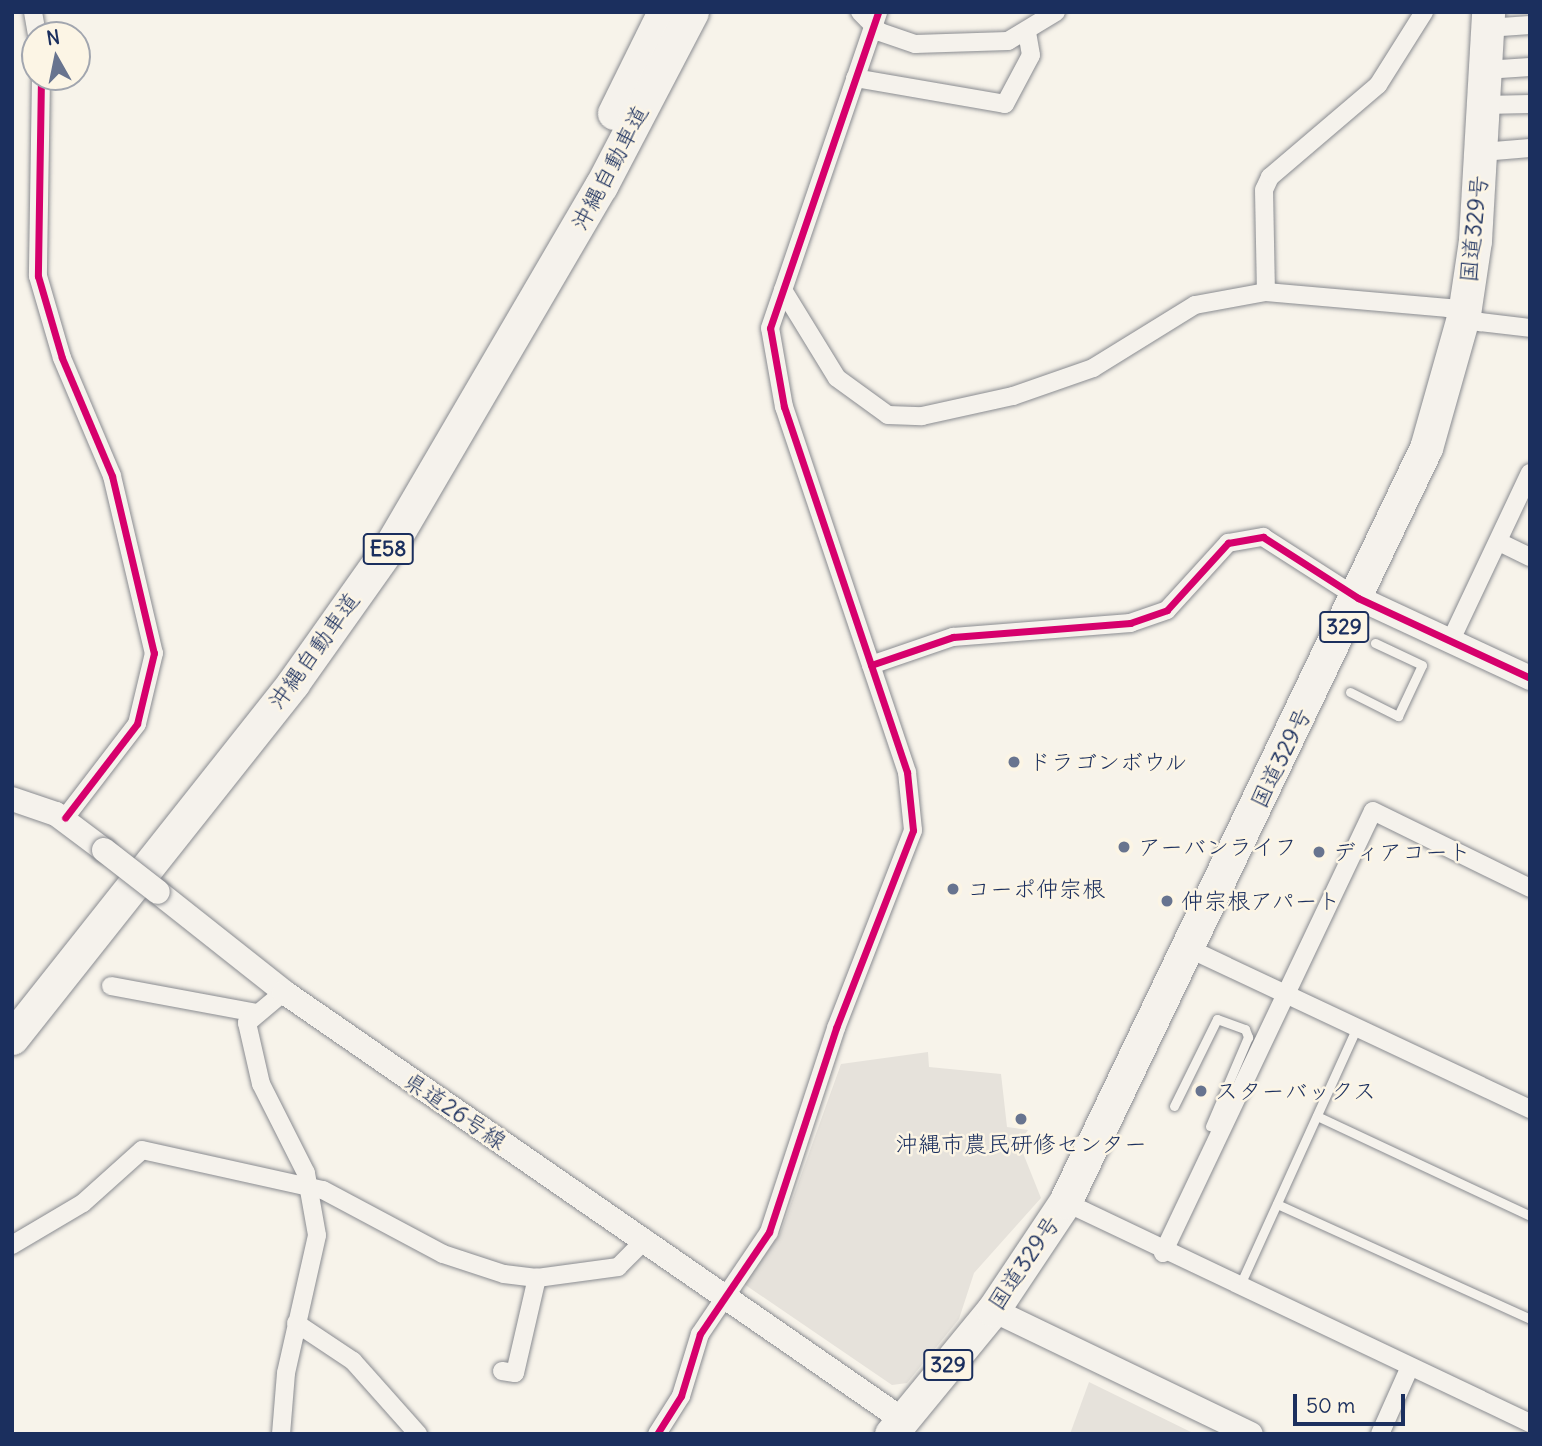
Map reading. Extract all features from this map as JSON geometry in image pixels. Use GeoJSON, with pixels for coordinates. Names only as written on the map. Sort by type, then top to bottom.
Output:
{"type":"FeatureCollection","features":[{"type":"Feature","properties":{"kind":"highway","name":"沖縄自動車道"},"geometry":{"type":"LineString","coordinates":[[12,1003],[273,673],[375,528],[590,162],[664,12]]}},
{"type":"Feature","properties":{"kind":"highway","name":"沖縄自動車道"},"geometry":{"type":"LineString","coordinates":[[12,1038],[293,683],[392,542],[601,186],[692,12]]}},
{"type":"Feature","properties":{"kind":"highway"},"geometry":{"type":"LineString","coordinates":[[601,186],[632,155],[714,12]]}},
{"type":"Feature","properties":{"kind":"highway","name":"国道329号"},"geometry":{"type":"LineString","coordinates":[[897,1427],[993,1310],[1065,1202],[1191,949],[1358,598],[1426,448],[1464,314],[1482,152],[1487,20]]}},
{"type":"Feature","properties":{"kind":"main road"},"geometry":{"type":"LineString","coordinates":[[1358,598],[1530,678]]}},
{"type":"Feature","properties":{"kind":"main road","name":"県道26号線"},"geometry":{"type":"LineString","coordinates":[[12,799],[65,818],[284,992],[726,1294],[897,1427]]}},
{"type":"Feature","properties":{"kind":"main road"},"geometry":{"type":"LineString","coordinates":[[993,1310],[1251,1434]]}},
{"type":"Feature","properties":{"kind":"street"},"geometry":{"type":"LineString","coordinates":[[657,1434],[681,1396],[700,1334],[769,1232],[836,1028],[913,830],[907,772],[784,407],[770,328],[855,78],[870,16],[915,44],[1007,41],[1027,33],[1056,12]]}},
{"type":"Feature","properties":{"kind":"street"},"geometry":{"type":"LineString","coordinates":[[1266,292],[1264,190],[1270,177],[1378,85],[1424,12]]}},
{"type":"Feature","properties":{"kind":"street"},"geometry":{"type":"LineString","coordinates":[[1487,20],[1530,25]]}},
{"type":"Feature","properties":{"kind":"street"},"geometry":{"type":"LineString","coordinates":[[855,78],[1004,104],[1031,55],[1027,33]]}},
{"type":"Feature","properties":{"kind":"street"},"geometry":{"type":"LineString","coordinates":[[1485,70],[1530,68]]}},
{"type":"Feature","properties":{"kind":"street"},"geometry":{"type":"LineString","coordinates":[[41,91],[38,276],[62,358],[112,476],[154,653],[136,724],[65,818]]}},
{"type":"Feature","properties":{"kind":"street"},"geometry":{"type":"LineString","coordinates":[[1484,106],[1530,104]]}},
{"type":"Feature","properties":{"kind":"street"},"geometry":{"type":"LineString","coordinates":[[1482,152],[1530,148]]}},
{"type":"Feature","properties":{"kind":"street"},"geometry":{"type":"LineString","coordinates":[[783,290],[837,378],[888,415],[922,416],[1013,396],[1093,368],[1195,305],[1266,292],[1464,314],[1530,328]]}},
{"type":"Feature","properties":{"kind":"street"},"geometry":{"type":"LineString","coordinates":[[1450,642],[1530,473]]}},
{"type":"Feature","properties":{"kind":"street"},"geometry":{"type":"LineString","coordinates":[[871,665],[953,638],[1130,623],[1167,610],[1228,543],[1263,537],[1358,598]]}},
{"type":"Feature","properties":{"kind":"street"},"geometry":{"type":"LineString","coordinates":[[1499,542],[1530,556]]}},
{"type":"Feature","properties":{"kind":"street"},"geometry":{"type":"LineString","coordinates":[[1163,1253],[1283,992],[1373,811],[1530,888]]}},
{"type":"Feature","properties":{"kind":"street"},"geometry":{"type":"LineString","coordinates":[[1191,949],[1530,1109]]}},
{"type":"Feature","properties":{"kind":"street"},"geometry":{"type":"LineString","coordinates":[[111,986],[257,1013]]}},
{"type":"Feature","properties":{"kind":"street"},"geometry":{"type":"LineString","coordinates":[[281,1434],[296,1323],[317,1235],[308,1185],[261,1084],[247,1023],[284,992]]}},
{"type":"Feature","properties":{"kind":"street"},"geometry":{"type":"LineString","coordinates":[[12,1245],[83,1203],[142,1150],[308,1185],[471,1266],[537,1278],[618,1267],[646,1239]]}},
{"type":"Feature","properties":{"kind":"street"},"geometry":{"type":"LineString","coordinates":[[1065,1202],[1163,1253],[1530,1423]]}},
{"type":"Feature","properties":{"kind":"street"},"geometry":{"type":"LineString","coordinates":[[502,1371],[515,1373],[537,1278]]}},
{"type":"Feature","properties":{"kind":"street"},"geometry":{"type":"LineString","coordinates":[[296,1323],[353,1361],[418,1434]]}},
{"type":"Feature","properties":{"kind":"street"},"geometry":{"type":"LineString","coordinates":[[1380,1434],[1409,1369]]}},
{"type":"Feature","properties":{"kind":"lane"},"geometry":{"type":"LineString","coordinates":[[1350,692],[1398,716],[1422,665],[1376,643]]}},
{"type":"Feature","properties":{"kind":"lane"},"geometry":{"type":"LineString","coordinates":[[1174,1106],[1217,1019],[1245,1029],[1248,1037],[1210,1126]]}},
{"type":"Feature","properties":{"kind":"lane"},"geometry":{"type":"LineString","coordinates":[[1238,1288],[1357,1027]]}},
{"type":"Feature","properties":{"kind":"lane"},"geometry":{"type":"LineString","coordinates":[[1317,1116],[1530,1216]]}},
{"type":"Feature","properties":{"kind":"lane"},"geometry":{"type":"LineString","coordinates":[[1277,1204],[1530,1319]]}},
{"type":"Feature","properties":{"kind":"shaded area"},"geometry":{"type":"Polygon","coordinates":[[[928,1052],[929,1067],[1001,1074],[1007,1127],[1028,1130],[1019,1143],[1041,1198],[974,1273],[959,1319],[907,1383],[892,1385],[744,1284],[780,1234],[841,1064],[928,1052]]]}},
{"type":"Feature","properties":{"kind":"shaded area"},"geometry":{"type":"Polygon","coordinates":[[[1089,1382],[1195,1434],[1070,1434],[1089,1382]]]}},
{"type":"Feature","properties":{"kind":"cycle path"},"geometry":{"type":"LineString","coordinates":[[657,1434],[681,1396],[700,1334],[769,1232],[836,1028],[913,830],[907,772],[784,407],[770,328],[878,12]]}},
{"type":"Feature","properties":{"kind":"cycle path"},"geometry":{"type":"LineString","coordinates":[[41,91],[38,276],[62,358],[112,476],[154,653],[137,724],[65,818]]}},
{"type":"Feature","properties":{"kind":"cycle path"},"geometry":{"type":"LineString","coordinates":[[871,665],[953,637],[1130,623],[1167,610],[1228,543],[1263,537],[1358,598],[1530,678]]}},
{"type":"Feature","properties":{"kind":"place","name":"ドラゴンボウル"},"geometry":{"type":"Point","coordinates":[1014,762]}},
{"type":"Feature","properties":{"kind":"place","name":"アーバンライフ"},"geometry":{"type":"Point","coordinates":[1124,847]}},
{"type":"Feature","properties":{"kind":"place","name":"ディアコート"},"geometry":{"type":"Point","coordinates":[1319,852]}},
{"type":"Feature","properties":{"kind":"place","name":"コーポ仲宗根"},"geometry":{"type":"Point","coordinates":[953,889]}},
{"type":"Feature","properties":{"kind":"place","name":"仲宗根アパート"},"geometry":{"type":"Point","coordinates":[1167,901]}},
{"type":"Feature","properties":{"kind":"place","name":"スターバックス"},"geometry":{"type":"Point","coordinates":[1201,1091]}},
{"type":"Feature","properties":{"kind":"place","name":"沖縄市農民研修センター"},"geometry":{"type":"Point","coordinates":[1021,1119]}}]}
